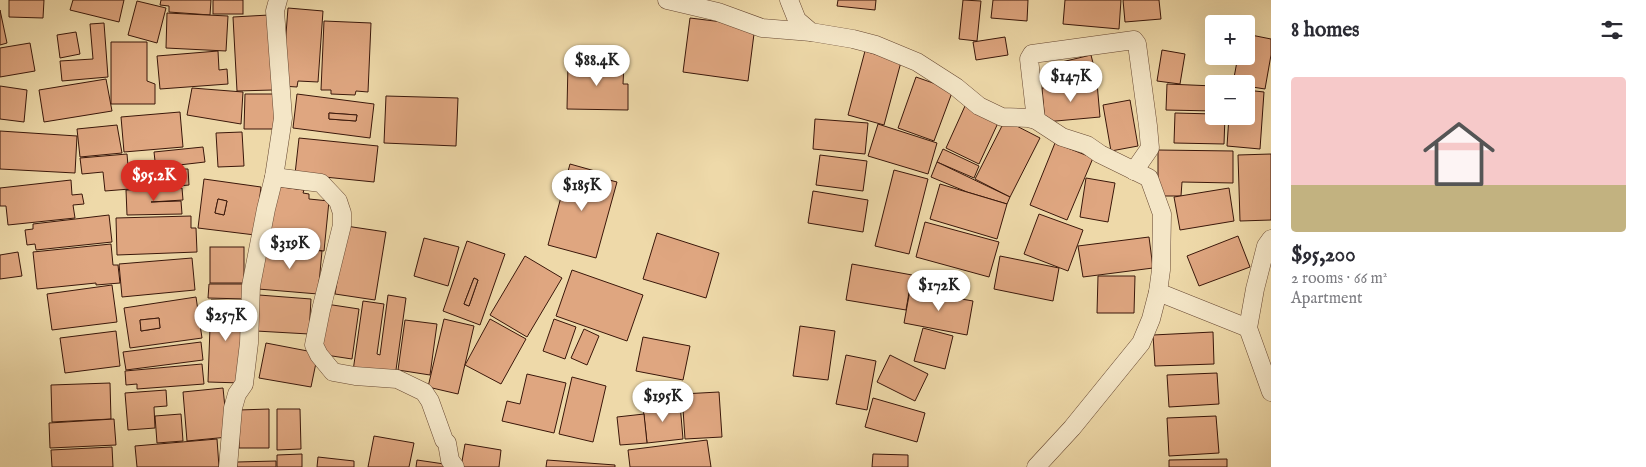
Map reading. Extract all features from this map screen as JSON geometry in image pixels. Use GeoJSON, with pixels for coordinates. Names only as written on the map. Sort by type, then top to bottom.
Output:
{"type":"FeatureCollection","features":[{"type":"Feature","properties":{"kind":"street"},"geometry":{"type":"LineString","coordinates":[[228,467],[233,408],[237,394],[244,384],[250,343],[252,286],[266,209],[274,177],[283,118],[275,11],[278,0]]}},
{"type":"Feature","properties":{"kind":"street"},"geometry":{"type":"LineString","coordinates":[[667,0],[718,12],[762,28],[853,38],[876,45],[917,62],[956,87],[979,106],[1002,117],[1036,120],[1062,137],[1088,145],[1100,154],[1149,178],[1162,214],[1161,270],[1151,320],[1141,343],[1068,434],[1036,467]]}},
{"type":"Feature","properties":{"kind":"street"},"geometry":{"type":"LineString","coordinates":[[789,0],[798,20],[810,32]]}},
{"type":"Feature","properties":{"kind":"street"},"geometry":{"type":"LineString","coordinates":[[1036,120],[1029,59],[1032,54],[1134,40],[1137,44],[1150,148],[1134,170]]}},
{"type":"Feature","properties":{"kind":"street"},"geometry":{"type":"LineString","coordinates":[[274,177],[321,183],[338,201],[342,213],[342,225],[320,310],[314,345],[319,355],[333,372],[397,380],[424,392],[430,401],[444,440],[447,443],[450,460],[455,467]]}},
{"type":"Feature","properties":{"kind":"street"},"geometry":{"type":"LineString","coordinates":[[1271,239],[1266,246],[1255,289],[1248,328],[1271,392]]}},
{"type":"Feature","properties":{"kind":"street"},"geometry":{"type":"LineString","coordinates":[[1158,292],[1248,328]]}},
{"type":"Feature","properties":{"kind":"building"},"geometry":{"type":"Polygon","coordinates":[[[9,0],[44,0],[43,18],[9,17],[9,0]]]}},
{"type":"Feature","properties":{"kind":"building"},"geometry":{"type":"Polygon","coordinates":[[[73,0],[124,0],[119,22],[70,10],[73,0]]]}},
{"type":"Feature","properties":{"kind":"building"},"geometry":{"type":"Polygon","coordinates":[[[161,0],[211,0],[210,15],[169,12],[169,6],[160,5],[161,0]]]}},
{"type":"Feature","properties":{"kind":"building"},"geometry":{"type":"Polygon","coordinates":[[[213,0],[243,0],[243,14],[213,14],[213,0]]]}},
{"type":"Feature","properties":{"kind":"building"},"geometry":{"type":"Polygon","coordinates":[[[838,0],[876,0],[875,10],[837,6],[838,0]]]}},
{"type":"Feature","properties":{"kind":"building"},"geometry":{"type":"Polygon","coordinates":[[[963,0],[981,1],[977,41],[959,39],[963,0]]]}},
{"type":"Feature","properties":{"kind":"building"},"geometry":{"type":"Polygon","coordinates":[[[993,0],[1028,0],[1027,21],[991,18],[993,0]]]}},
{"type":"Feature","properties":{"kind":"building"},"geometry":{"type":"Polygon","coordinates":[[[1065,0],[1121,0],[1119,29],[1063,24],[1065,0]]]}},
{"type":"Feature","properties":{"kind":"building"},"geometry":{"type":"Polygon","coordinates":[[[1123,0],[1159,0],[1161,19],[1125,22],[1123,0]]]}},
{"type":"Feature","properties":{"kind":"building"},"geometry":{"type":"Polygon","coordinates":[[[137,1],[166,8],[157,43],[128,35],[137,1]]]}},
{"type":"Feature","properties":{"kind":"building"},"geometry":{"type":"Polygon","coordinates":[[[288,8],[323,11],[318,82],[298,81],[297,87],[282,86],[288,8]]]}},
{"type":"Feature","properties":{"kind":"building"},"geometry":{"type":"Polygon","coordinates":[[[0,10],[7,43],[0,45],[0,10]]]}},
{"type":"Feature","properties":{"kind":"building"},"geometry":{"type":"Polygon","coordinates":[[[167,13],[228,16],[226,51],[166,48],[167,13]]]}},
{"type":"Feature","properties":{"kind":"building"},"geometry":{"type":"Polygon","coordinates":[[[269,15],[273,90],[237,91],[233,17],[269,15]]]}},
{"type":"Feature","properties":{"kind":"building"},"geometry":{"type":"Polygon","coordinates":[[[690,18],[755,26],[748,81],[683,72],[690,18]]]}},
{"type":"Feature","properties":{"kind":"building"},"geometry":{"type":"Polygon","coordinates":[[[324,21],[371,23],[368,92],[356,91],[355,95],[331,94],[331,90],[321,90],[324,21]]]}},
{"type":"Feature","properties":{"kind":"building"},"geometry":{"type":"Polygon","coordinates":[[[104,23],[108,77],[62,81],[60,61],[93,59],[90,24],[104,23]]]}},
{"type":"Feature","properties":{"kind":"building"},"geometry":{"type":"Polygon","coordinates":[[[76,32],[80,54],[60,58],[57,35],[76,32]]]}},
{"type":"Feature","properties":{"kind":"building"},"geometry":{"type":"Polygon","coordinates":[[[1255,36],[1271,39],[1271,55],[1265,89],[1255,87],[1255,75],[1234,75],[1236,65],[1255,65],[1255,36]]]}},
{"type":"Feature","properties":{"kind":"building"},"geometry":{"type":"Polygon","coordinates":[[[1005,37],[1008,55],[976,60],[973,42],[1005,37]]]}},
{"type":"Feature","properties":{"kind":"building"},"geometry":{"type":"Polygon","coordinates":[[[111,42],[147,42],[147,81],[155,84],[155,104],[111,104],[111,42]]]}},
{"type":"Feature","properties":{"kind":"building"},"geometry":{"type":"Polygon","coordinates":[[[30,43],[35,71],[0,77],[0,48],[30,43]]]}},
{"type":"Feature","properties":{"kind":"building"},"geometry":{"type":"Polygon","coordinates":[[[1162,50],[1185,54],[1180,84],[1157,81],[1162,50]]]}},
{"type":"Feature","properties":{"kind":"building"},"geometry":{"type":"Polygon","coordinates":[[[218,51],[219,70],[227,69],[228,84],[160,89],[157,56],[218,51]]]}},
{"type":"Feature","properties":{"kind":"building"},"geometry":{"type":"Polygon","coordinates":[[[865,51],[901,62],[884,125],[848,115],[865,51]]]}},
{"type":"Feature","properties":{"kind":"building"},"geometry":{"type":"Polygon","coordinates":[[[1091,55],[1095,71],[1053,82],[1049,65],[1091,55]]]}},
{"type":"Feature","properties":{"kind":"building"},"geometry":{"type":"Polygon","coordinates":[[[568,63],[624,64],[623,84],[628,84],[628,110],[567,109],[568,63]]]}},
{"type":"Feature","properties":{"kind":"building"},"geometry":{"type":"Polygon","coordinates":[[[916,77],[953,90],[934,141],[898,128],[916,77]]]}},
{"type":"Feature","properties":{"kind":"building"},"geometry":{"type":"Polygon","coordinates":[[[106,79],[112,111],[44,122],[39,90],[106,79]]]}},
{"type":"Feature","properties":{"kind":"building"},"geometry":{"type":"Polygon","coordinates":[[[1097,83],[1100,117],[1045,122],[1042,88],[1097,83]]]}},
{"type":"Feature","properties":{"kind":"building"},"geometry":{"type":"Polygon","coordinates":[[[1167,84],[1205,86],[1205,111],[1166,110],[1167,84]]]}},
{"type":"Feature","properties":{"kind":"building"},"geometry":{"type":"Polygon","coordinates":[[[0,86],[27,90],[24,122],[0,119],[0,86]]]}},
{"type":"Feature","properties":{"kind":"building"},"geometry":{"type":"Polygon","coordinates":[[[192,88],[243,92],[241,124],[187,115],[192,88]]]}},
{"type":"Feature","properties":{"kind":"building"},"geometry":{"type":"Polygon","coordinates":[[[1255,91],[1264,92],[1260,149],[1227,146],[1228,125],[1255,125],[1255,91]]]}},
{"type":"Feature","properties":{"kind":"building"},"geometry":{"type":"Polygon","coordinates":[[[245,94],[276,94],[275,129],[244,129],[245,94]]]}},
{"type":"Feature","properties":{"kind":"building"},"geometry":{"type":"Polygon","coordinates":[[[297,94],[374,104],[370,138],[293,128],[297,94]],[[329,113],[329,119],[356,121],[357,115],[329,113]]]}},
{"type":"Feature","properties":{"kind":"building"},"geometry":{"type":"Polygon","coordinates":[[[386,96],[458,98],[456,146],[384,143],[386,96]]]}},
{"type":"Feature","properties":{"kind":"building"},"geometry":{"type":"Polygon","coordinates":[[[1130,100],[1138,146],[1111,151],[1103,105],[1130,100]]]}},
{"type":"Feature","properties":{"kind":"building"},"geometry":{"type":"Polygon","coordinates":[[[965,106],[998,123],[979,164],[946,148],[965,106]]]}},
{"type":"Feature","properties":{"kind":"building"},"geometry":{"type":"Polygon","coordinates":[[[180,112],[183,147],[124,152],[121,117],[180,112]]]}},
{"type":"Feature","properties":{"kind":"building"},"geometry":{"type":"Polygon","coordinates":[[[329,113],[357,115],[356,121],[329,119],[329,113]]]}},
{"type":"Feature","properties":{"kind":"building"},"geometry":{"type":"Polygon","coordinates":[[[1175,113],[1205,114],[1205,125],[1225,125],[1224,144],[1174,143],[1175,113]]]}},
{"type":"Feature","properties":{"kind":"building"},"geometry":{"type":"Polygon","coordinates":[[[815,119],[868,123],[865,154],[813,149],[815,119]]]}},
{"type":"Feature","properties":{"kind":"building"},"geometry":{"type":"Polygon","coordinates":[[[1005,120],[1040,138],[1010,197],[975,179],[1005,120]]]}},
{"type":"Feature","properties":{"kind":"building"},"geometry":{"type":"Polygon","coordinates":[[[878,124],[937,143],[928,174],[868,156],[878,124]]]}},
{"type":"Feature","properties":{"kind":"building"},"geometry":{"type":"Polygon","coordinates":[[[117,125],[122,153],[80,157],[77,129],[117,125]]]}},
{"type":"Feature","properties":{"kind":"building"},"geometry":{"type":"Polygon","coordinates":[[[0,131],[77,136],[75,173],[0,169],[0,131]]]}},
{"type":"Feature","properties":{"kind":"building"},"geometry":{"type":"Polygon","coordinates":[[[242,132],[244,166],[218,167],[216,133],[242,132]]]}},
{"type":"Feature","properties":{"kind":"building"},"geometry":{"type":"Polygon","coordinates":[[[299,138],[378,146],[374,182],[295,174],[299,138]]]}},
{"type":"Feature","properties":{"kind":"building"},"geometry":{"type":"Polygon","coordinates":[[[1055,143],[1093,158],[1067,220],[1030,205],[1055,143]]]}},
{"type":"Feature","properties":{"kind":"building"},"geometry":{"type":"Polygon","coordinates":[[[203,147],[205,162],[179,165],[180,169],[188,169],[189,185],[158,188],[154,152],[203,147]]]}},
{"type":"Feature","properties":{"kind":"building"},"geometry":{"type":"Polygon","coordinates":[[[943,149],[979,166],[974,178],[937,162],[943,149]]]}},
{"type":"Feature","properties":{"kind":"building"},"geometry":{"type":"Polygon","coordinates":[[[1158,150],[1233,151],[1233,183],[1182,182],[1181,196],[1158,196],[1158,150]]]}},
{"type":"Feature","properties":{"kind":"building"},"geometry":{"type":"Polygon","coordinates":[[[127,154],[130,189],[105,191],[103,172],[82,174],[80,158],[127,154]]]}},
{"type":"Feature","properties":{"kind":"building"},"geometry":{"type":"Polygon","coordinates":[[[1271,154],[1271,220],[1240,221],[1238,155],[1271,154]]]}},
{"type":"Feature","properties":{"kind":"building"},"geometry":{"type":"Polygon","coordinates":[[[820,155],[867,161],[863,191],[816,185],[820,155]]]}},
{"type":"Feature","properties":{"kind":"building"},"geometry":{"type":"Polygon","coordinates":[[[937,162],[1010,197],[1007,204],[967,192],[931,177],[937,162]]]}},
{"type":"Feature","properties":{"kind":"building"},"geometry":{"type":"Polygon","coordinates":[[[570,164],[595,171],[594,176],[617,182],[596,258],[548,245],[570,164]]]}},
{"type":"Feature","properties":{"kind":"building"},"geometry":{"type":"Polygon","coordinates":[[[894,170],[928,179],[909,254],[875,246],[894,170]]]}},
{"type":"Feature","properties":{"kind":"building"},"geometry":{"type":"Polygon","coordinates":[[[1086,178],[1115,183],[1108,222],[1080,217],[1086,178]]]}},
{"type":"Feature","properties":{"kind":"building"},"geometry":{"type":"Polygon","coordinates":[[[204,179],[261,187],[255,235],[198,228],[204,179]],[[218,199],[215,213],[224,215],[227,201],[218,199]]]}},
{"type":"Feature","properties":{"kind":"building"},"geometry":{"type":"Polygon","coordinates":[[[71,180],[72,195],[82,194],[84,204],[73,205],[75,218],[8,225],[6,206],[0,206],[0,188],[71,180]]]}},
{"type":"Feature","properties":{"kind":"building"},"geometry":{"type":"Polygon","coordinates":[[[940,184],[1007,204],[997,239],[930,219],[940,184]]]}},
{"type":"Feature","properties":{"kind":"building"},"geometry":{"type":"Polygon","coordinates":[[[275,186],[304,190],[303,193],[309,194],[309,199],[329,201],[324,251],[268,244],[275,186]]]}},
{"type":"Feature","properties":{"kind":"building"},"geometry":{"type":"Polygon","coordinates":[[[182,188],[183,200],[151,202],[181,201],[182,214],[127,215],[126,190],[182,188]]]}},
{"type":"Feature","properties":{"kind":"building"},"geometry":{"type":"Polygon","coordinates":[[[1229,188],[1234,221],[1180,230],[1174,197],[1229,188]]]}},
{"type":"Feature","properties":{"kind":"building"},"geometry":{"type":"Polygon","coordinates":[[[813,191],[868,200],[863,232],[808,223],[813,191]]]}},
{"type":"Feature","properties":{"kind":"building"},"geometry":{"type":"Polygon","coordinates":[[[218,199],[227,201],[224,215],[215,213],[218,199]]]}},
{"type":"Feature","properties":{"kind":"building"},"geometry":{"type":"Polygon","coordinates":[[[1039,214],[1083,230],[1068,271],[1024,254],[1039,214]]]}},
{"type":"Feature","properties":{"kind":"building"},"geometry":{"type":"Polygon","coordinates":[[[109,215],[112,242],[36,250],[35,244],[27,245],[25,230],[33,229],[33,224],[109,215]]]}},
{"type":"Feature","properties":{"kind":"building"},"geometry":{"type":"Polygon","coordinates":[[[191,216],[191,228],[196,228],[197,252],[117,255],[116,218],[191,216]]]}},
{"type":"Feature","properties":{"kind":"building"},"geometry":{"type":"Polygon","coordinates":[[[925,222],[999,242],[989,277],[916,257],[925,222]]]}},
{"type":"Feature","properties":{"kind":"building"},"geometry":{"type":"Polygon","coordinates":[[[346,226],[386,232],[375,300],[335,294],[346,226]]]}},
{"type":"Feature","properties":{"kind":"building"},"geometry":{"type":"Polygon","coordinates":[[[657,233],[719,253],[706,298],[643,279],[657,233]]]}},
{"type":"Feature","properties":{"kind":"building"},"geometry":{"type":"Polygon","coordinates":[[[1238,236],[1250,267],[1199,286],[1187,256],[1238,236]]]}},
{"type":"Feature","properties":{"kind":"building"},"geometry":{"type":"Polygon","coordinates":[[[1149,237],[1153,268],[1083,277],[1078,246],[1149,237]]]}},
{"type":"Feature","properties":{"kind":"building"},"geometry":{"type":"Polygon","coordinates":[[[424,238],[459,247],[448,286],[414,276],[424,238]]]}},
{"type":"Feature","properties":{"kind":"building"},"geometry":{"type":"Polygon","coordinates":[[[467,241],[505,254],[480,325],[443,311],[467,241]],[[474,278],[464,304],[469,306],[478,280],[474,278]]]}},
{"type":"Feature","properties":{"kind":"building"},"geometry":{"type":"Polygon","coordinates":[[[111,244],[113,265],[118,265],[120,283],[96,285],[96,283],[37,289],[33,252],[111,244]]]}},
{"type":"Feature","properties":{"kind":"building"},"geometry":{"type":"Polygon","coordinates":[[[262,246],[322,251],[318,294],[258,289],[262,246]]]}},
{"type":"Feature","properties":{"kind":"building"},"geometry":{"type":"Polygon","coordinates":[[[210,247],[244,247],[244,283],[210,283],[210,247]]]}},
{"type":"Feature","properties":{"kind":"building"},"geometry":{"type":"Polygon","coordinates":[[[18,252],[22,276],[0,279],[0,255],[18,252]]]}},
{"type":"Feature","properties":{"kind":"building"},"geometry":{"type":"Polygon","coordinates":[[[525,256],[562,278],[527,337],[490,315],[525,256]]]}},
{"type":"Feature","properties":{"kind":"building"},"geometry":{"type":"Polygon","coordinates":[[[1000,256],[1059,268],[1053,301],[994,289],[1000,256]]]}},
{"type":"Feature","properties":{"kind":"building"},"geometry":{"type":"Polygon","coordinates":[[[192,258],[195,290],[122,297],[119,264],[192,258]]]}},
{"type":"Feature","properties":{"kind":"building"},"geometry":{"type":"Polygon","coordinates":[[[852,264],[912,275],[906,310],[846,300],[852,264]]]}},
{"type":"Feature","properties":{"kind":"building"},"geometry":{"type":"Polygon","coordinates":[[[572,270],[643,295],[627,341],[556,316],[572,270]]]}},
{"type":"Feature","properties":{"kind":"building"},"geometry":{"type":"Polygon","coordinates":[[[1098,276],[1135,276],[1134,313],[1097,313],[1098,276]]]}},
{"type":"Feature","properties":{"kind":"building"},"geometry":{"type":"Polygon","coordinates":[[[474,278],[478,280],[469,306],[464,304],[474,278]]]}},
{"type":"Feature","properties":{"kind":"building"},"geometry":{"type":"Polygon","coordinates":[[[209,284],[246,284],[245,299],[208,298],[209,284]]]}},
{"type":"Feature","properties":{"kind":"building"},"geometry":{"type":"Polygon","coordinates":[[[112,285],[117,322],[52,330],[47,294],[112,285]]]}},
{"type":"Feature","properties":{"kind":"building"},"geometry":{"type":"Polygon","coordinates":[[[910,290],[973,301],[967,335],[904,323],[910,290]]]}},
{"type":"Feature","properties":{"kind":"building"},"geometry":{"type":"Polygon","coordinates":[[[259,295],[311,299],[309,334],[256,331],[259,295]]]}},
{"type":"Feature","properties":{"kind":"building"},"geometry":{"type":"Polygon","coordinates":[[[388,295],[406,298],[395,377],[353,371],[363,301],[384,304],[377,354],[380,355],[388,295]]]}},
{"type":"Feature","properties":{"kind":"building"},"geometry":{"type":"Polygon","coordinates":[[[196,297],[202,338],[130,348],[124,308],[196,297]],[[159,318],[140,320],[141,331],[160,328],[159,318]]]}},
{"type":"Feature","properties":{"kind":"building"},"geometry":{"type":"Polygon","coordinates":[[[211,300],[245,301],[242,383],[208,382],[211,300]]]}},
{"type":"Feature","properties":{"kind":"building"},"geometry":{"type":"Polygon","coordinates":[[[326,304],[359,309],[352,359],[319,354],[326,304]]]}},
{"type":"Feature","properties":{"kind":"building"},"geometry":{"type":"Polygon","coordinates":[[[159,318],[160,328],[141,331],[140,320],[159,318]]]}},
{"type":"Feature","properties":{"kind":"building"},"geometry":{"type":"Polygon","coordinates":[[[444,319],[474,326],[458,394],[428,387],[444,319]]]}},
{"type":"Feature","properties":{"kind":"building"},"geometry":{"type":"Polygon","coordinates":[[[490,319],[526,339],[501,384],[465,365],[490,319]]]}},
{"type":"Feature","properties":{"kind":"building"},"geometry":{"type":"Polygon","coordinates":[[[554,319],[576,327],[565,359],[543,351],[554,319]]]}},
{"type":"Feature","properties":{"kind":"building"},"geometry":{"type":"Polygon","coordinates":[[[405,320],[437,324],[430,375],[398,370],[405,320]]]}},
{"type":"Feature","properties":{"kind":"building"},"geometry":{"type":"Polygon","coordinates":[[[800,326],[835,331],[828,380],[793,376],[800,326]]]}},
{"type":"Feature","properties":{"kind":"building"},"geometry":{"type":"Polygon","coordinates":[[[923,328],[953,336],[945,369],[914,361],[923,328]]]}},
{"type":"Feature","properties":{"kind":"building"},"geometry":{"type":"Polygon","coordinates":[[[584,329],[599,336],[587,365],[571,358],[584,329]]]}},
{"type":"Feature","properties":{"kind":"building"},"geometry":{"type":"Polygon","coordinates":[[[116,331],[120,366],[65,373],[60,338],[116,331]]]}},
{"type":"Feature","properties":{"kind":"building"},"geometry":{"type":"Polygon","coordinates":[[[1213,332],[1214,364],[1155,366],[1153,335],[1213,332]]]}},
{"type":"Feature","properties":{"kind":"building"},"geometry":{"type":"Polygon","coordinates":[[[643,337],[690,346],[683,380],[636,371],[643,337]]]}},
{"type":"Feature","properties":{"kind":"building"},"geometry":{"type":"Polygon","coordinates":[[[201,342],[203,360],[126,370],[123,352],[201,342]]]}},
{"type":"Feature","properties":{"kind":"building"},"geometry":{"type":"Polygon","coordinates":[[[266,343],[318,353],[311,387],[259,378],[266,343]]]}},
{"type":"Feature","properties":{"kind":"building"},"geometry":{"type":"Polygon","coordinates":[[[846,355],[876,361],[867,410],[836,404],[846,355]]]}},
{"type":"Feature","properties":{"kind":"building"},"geometry":{"type":"Polygon","coordinates":[[[890,355],[928,374],[915,401],[877,382],[890,355]]]}},
{"type":"Feature","properties":{"kind":"building"},"geometry":{"type":"Polygon","coordinates":[[[202,364],[204,384],[137,389],[137,384],[126,385],[125,371],[202,364]]]}},
{"type":"Feature","properties":{"kind":"building"},"geometry":{"type":"Polygon","coordinates":[[[1217,373],[1219,404],[1169,407],[1167,375],[1217,373]]]}},
{"type":"Feature","properties":{"kind":"building"},"geometry":{"type":"Polygon","coordinates":[[[527,374],[566,383],[554,433],[502,421],[507,401],[520,404],[527,374]]]}},
{"type":"Feature","properties":{"kind":"building"},"geometry":{"type":"Polygon","coordinates":[[[572,377],[606,386],[593,442],[559,434],[572,377]]]}},
{"type":"Feature","properties":{"kind":"building"},"geometry":{"type":"Polygon","coordinates":[[[110,383],[111,419],[52,422],[51,385],[110,383]]]}},
{"type":"Feature","properties":{"kind":"building"},"geometry":{"type":"Polygon","coordinates":[[[223,388],[228,437],[187,441],[183,392],[223,388]]]}},
{"type":"Feature","properties":{"kind":"building"},"geometry":{"type":"Polygon","coordinates":[[[166,390],[167,406],[154,407],[155,428],[128,430],[125,393],[166,390]]]}},
{"type":"Feature","properties":{"kind":"building"},"geometry":{"type":"Polygon","coordinates":[[[719,392],[722,437],[685,439],[682,394],[719,392]]]}},
{"type":"Feature","properties":{"kind":"building"},"geometry":{"type":"Polygon","coordinates":[[[873,398],[925,413],[917,442],[865,427],[873,398]]]}},
{"type":"Feature","properties":{"kind":"building"},"geometry":{"type":"Polygon","coordinates":[[[680,404],[683,439],[647,443],[643,407],[680,404]]]}},
{"type":"Feature","properties":{"kind":"building"},"geometry":{"type":"Polygon","coordinates":[[[269,409],[269,448],[239,448],[239,410],[269,409]]]}},
{"type":"Feature","properties":{"kind":"building"},"geometry":{"type":"Polygon","coordinates":[[[277,409],[300,409],[301,449],[277,450],[277,409]]]}},
{"type":"Feature","properties":{"kind":"building"},"geometry":{"type":"Polygon","coordinates":[[[181,414],[183,441],[157,443],[155,416],[181,414]]]}},
{"type":"Feature","properties":{"kind":"building"},"geometry":{"type":"Polygon","coordinates":[[[644,414],[647,443],[620,445],[617,417],[644,414]]]}},
{"type":"Feature","properties":{"kind":"building"},"geometry":{"type":"Polygon","coordinates":[[[1216,416],[1219,453],[1169,456],[1167,418],[1216,416]]]}},
{"type":"Feature","properties":{"kind":"building"},"geometry":{"type":"Polygon","coordinates":[[[114,419],[116,445],[50,448],[49,423],[114,419]]]}},
{"type":"Feature","properties":{"kind":"building"},"geometry":{"type":"Polygon","coordinates":[[[374,436],[414,443],[409,467],[368,467],[374,436]]]}},
{"type":"Feature","properties":{"kind":"building"},"geometry":{"type":"Polygon","coordinates":[[[217,439],[219,467],[137,467],[135,446],[217,439]]]}},
{"type":"Feature","properties":{"kind":"building"},"geometry":{"type":"Polygon","coordinates":[[[707,440],[711,467],[630,467],[628,450],[707,440]]]}},
{"type":"Feature","properties":{"kind":"building"},"geometry":{"type":"Polygon","coordinates":[[[465,444],[501,450],[499,467],[461,467],[465,444]]]}},
{"type":"Feature","properties":{"kind":"building"},"geometry":{"type":"Polygon","coordinates":[[[112,447],[113,467],[52,467],[51,450],[112,447]]]}},
{"type":"Feature","properties":{"kind":"building"},"geometry":{"type":"Polygon","coordinates":[[[302,454],[302,467],[277,467],[277,455],[302,454]]]}},
{"type":"Feature","properties":{"kind":"building"},"geometry":{"type":"Polygon","coordinates":[[[873,454],[908,455],[908,467],[872,467],[873,454]]]}},
{"type":"Feature","properties":{"kind":"building"},"geometry":{"type":"Polygon","coordinates":[[[318,457],[354,461],[354,467],[317,467],[318,457]]]}},
{"type":"Feature","properties":{"kind":"building"},"geometry":{"type":"Polygon","coordinates":[[[1227,459],[1227,467],[1169,467],[1169,460],[1227,459]]]}},
{"type":"Feature","properties":{"kind":"building"},"geometry":{"type":"Polygon","coordinates":[[[417,460],[451,465],[451,467],[416,467],[417,460]]]}},
{"type":"Feature","properties":{"kind":"building"},"geometry":{"type":"Polygon","coordinates":[[[547,460],[615,465],[615,467],[546,467],[547,460]]]}},
{"type":"Feature","properties":{"kind":"building"},"geometry":{"type":"Polygon","coordinates":[[[276,461],[276,467],[237,467],[237,462],[276,461]]]}}]}
